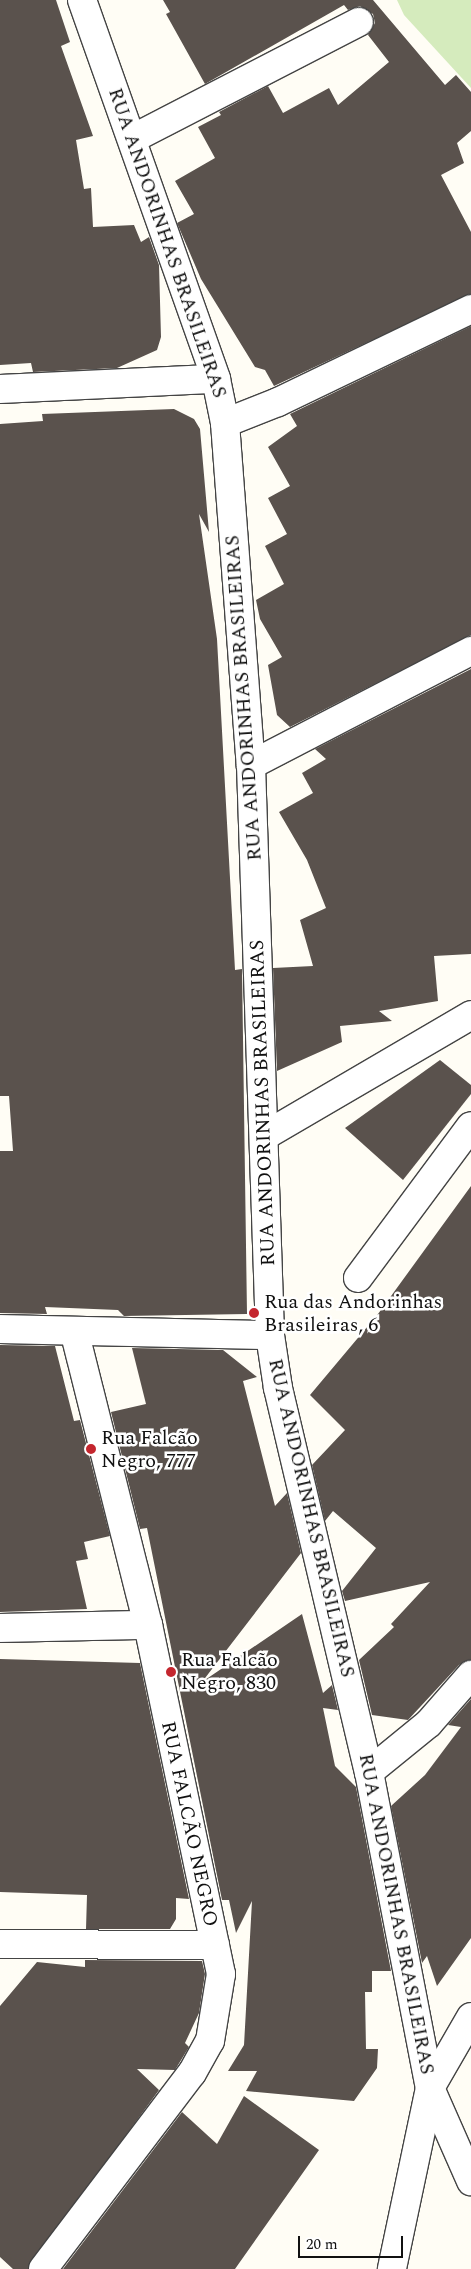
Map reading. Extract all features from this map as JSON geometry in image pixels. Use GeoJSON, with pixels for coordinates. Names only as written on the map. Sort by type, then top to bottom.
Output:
{"type":"FeatureCollection","features":[{"type":"Feature","properties":{"kind":"street","name":"RUA ANDORINHAS BRASILEIRAS"},"geometry":{"type":"LineString","coordinates":[[82,0],[134,138],[216,379],[225,423],[251,766],[266,1135],[270,1335],[278,1388],[369,1772],[430,2088],[392,2269]]}},
{"type":"Feature","properties":{"kind":"street"},"geometry":{"type":"LineString","coordinates":[[134,138],[360,22]]}},
{"type":"Feature","properties":{"kind":"street"},"geometry":{"type":"LineString","coordinates":[[225,423],[278,402],[471,309]]}},
{"type":"Feature","properties":{"kind":"street"},"geometry":{"type":"LineString","coordinates":[[0,389],[216,379]]}},
{"type":"Feature","properties":{"kind":"street"},"geometry":{"type":"LineString","coordinates":[[251,766],[471,652]]}},
{"type":"Feature","properties":{"kind":"street"},"geometry":{"type":"LineString","coordinates":[[266,1135],[471,1015]]}},
{"type":"Feature","properties":{"kind":"street"},"geometry":{"type":"LineString","coordinates":[[358,1278],[471,1126]]}},
{"type":"Feature","properties":{"kind":"street"},"geometry":{"type":"LineString","coordinates":[[0,1329],[75,1334],[270,1335]]}},
{"type":"Feature","properties":{"kind":"street","name":"RUA FALCÃO NEGRO"},"geometry":{"type":"LineString","coordinates":[[43,2269],[192,2073],[210,2041],[221,1974],[148,1625],[75,1334]]}},
{"type":"Feature","properties":{"kind":"street"},"geometry":{"type":"LineString","coordinates":[[0,1628],[148,1625]]}},
{"type":"Feature","properties":{"kind":"street"},"geometry":{"type":"LineString","coordinates":[[369,1772],[429,1723],[471,1675]]}},
{"type":"Feature","properties":{"kind":"street"},"geometry":{"type":"LineString","coordinates":[[0,1944],[215,1945]]}},
{"type":"Feature","properties":{"kind":"street"},"geometry":{"type":"LineString","coordinates":[[471,2018],[450,2047],[430,2088],[471,2181]]}},
{"type":"Feature","properties":{"kind":"green space"},"geometry":{"type":"Polygon","coordinates":[[[397,0],[471,0],[471,88],[404,15],[397,0]]]}},
{"type":"Feature","properties":{"kind":"building"},"geometry":{"type":"Polygon","coordinates":[[[0,0],[56,0],[70,42],[61,46],[93,136],[76,140],[84,189],[91,188],[93,227],[134,225],[141,242],[149,237],[159,265],[161,337],[157,350],[117,368],[33,372],[31,363],[0,365],[0,0]]]}},
{"type":"Feature","properties":{"kind":"building"},"geometry":{"type":"Polygon","coordinates":[[[163,0],[373,0],[445,85],[456,75],[471,92],[471,131],[457,143],[464,163],[441,175],[471,232],[471,294],[274,386],[265,370],[255,367],[201,279],[177,223],[194,214],[175,181],[215,158],[198,127],[221,115],[219,112],[268,86],[283,113],[329,88],[338,105],[389,62],[368,35],[375,23],[373,14],[360,6],[348,10],[344,5],[205,84],[166,14],[170,12],[163,0]]]}},
{"type":"Feature","properties":{"kind":"building"},"geometry":{"type":"Polygon","coordinates":[[[471,326],[471,635],[290,727],[277,715],[268,665],[282,657],[260,619],[256,600],[284,584],[265,546],[287,534],[268,498],[290,486],[268,447],[297,426],[290,414],[471,326]]]}},
{"type":"Feature","properties":{"kind":"building"},"geometry":{"type":"Polygon","coordinates":[[[174,409],[194,419],[200,429],[209,532],[199,514],[217,639],[235,970],[242,969],[247,1314],[124,1316],[118,1310],[45,1307],[47,1314],[0,1313],[0,1151],[13,1151],[9,1096],[0,1096],[0,424],[43,421],[42,414],[174,409]]]}},
{"type":"Feature","properties":{"kind":"building"},"geometry":{"type":"Polygon","coordinates":[[[471,669],[471,954],[434,956],[438,1001],[379,1011],[392,1021],[340,1026],[342,1042],[277,1071],[273,968],[313,966],[300,920],[326,908],[307,860],[279,812],[313,793],[302,773],[326,759],[315,749],[471,669]]]}},
{"type":"Feature","properties":{"kind":"building"},"geometry":{"type":"Polygon","coordinates":[[[440,1060],[471,1085],[471,1094],[403,1180],[345,1128],[440,1060]]]}},
{"type":"Feature","properties":{"kind":"building"},"geometry":{"type":"Polygon","coordinates":[[[471,1186],[471,1660],[459,1665],[408,1720],[372,1715],[359,1660],[394,1627],[391,1624],[430,1582],[345,1601],[342,1591],[376,1548],[333,1511],[325,1521],[312,1465],[345,1430],[310,1395],[378,1314],[471,1186]]]}},
{"type":"Feature","properties":{"kind":"building"},"geometry":{"type":"Polygon","coordinates":[[[0,1345],[55,1346],[74,1421],[80,1420],[110,1536],[84,1542],[88,1559],[76,1561],[87,1609],[0,1612],[0,1345]]]}},
{"type":"Feature","properties":{"kind":"building"},"geometry":{"type":"Polygon","coordinates":[[[132,1348],[223,1350],[257,1377],[243,1381],[275,1506],[287,1493],[301,1553],[202,1682],[302,1614],[323,1693],[332,1685],[338,1710],[323,1708],[335,1766],[356,1787],[391,1971],[372,1971],[372,1992],[365,1992],[366,2049],[378,2049],[377,2068],[354,2101],[246,2091],[257,2071],[228,2071],[244,2045],[252,1901],[236,1933],[229,1900],[222,1900],[147,1528],[140,1529],[111,1412],[146,1404],[132,1348]]]}},
{"type":"Feature","properties":{"kind":"building"},"geometry":{"type":"Polygon","coordinates":[[[0,1659],[140,1663],[189,1899],[176,1898],[176,1919],[170,1929],[86,1929],[87,1895],[0,1892],[0,1659]]]}},
{"type":"Feature","properties":{"kind":"building"},"geometry":{"type":"Polygon","coordinates":[[[471,1699],[471,1938],[437,1986],[427,1956],[422,1963],[391,1806],[425,1775],[461,1727],[448,1725],[471,1699]]]}},
{"type":"Feature","properties":{"kind":"building"},"geometry":{"type":"Polygon","coordinates":[[[85,1960],[202,1961],[205,1974],[199,2013],[185,2043],[189,2047],[175,2070],[137,2069],[159,2090],[28,2269],[13,2269],[0,2257],[0,2006],[37,1962],[85,1967],[85,1960]]]}},
{"type":"Feature","properties":{"kind":"building"},"geometry":{"type":"Polygon","coordinates":[[[244,2096],[319,2150],[235,2269],[63,2269],[182,2112],[217,2144],[244,2096]]]}},
{"type":"Feature","properties":{"kind":"place","name":"Rua das Andorinhas Brasileiras, 6"},"geometry":{"type":"Point","coordinates":[254,1313]}},
{"type":"Feature","properties":{"kind":"place","name":"Rua Falcão Negro, 777"},"geometry":{"type":"Point","coordinates":[91,1449]}},
{"type":"Feature","properties":{"kind":"place","name":"Rua Falcão Negro, 830"},"geometry":{"type":"Point","coordinates":[171,1672]}}]}
